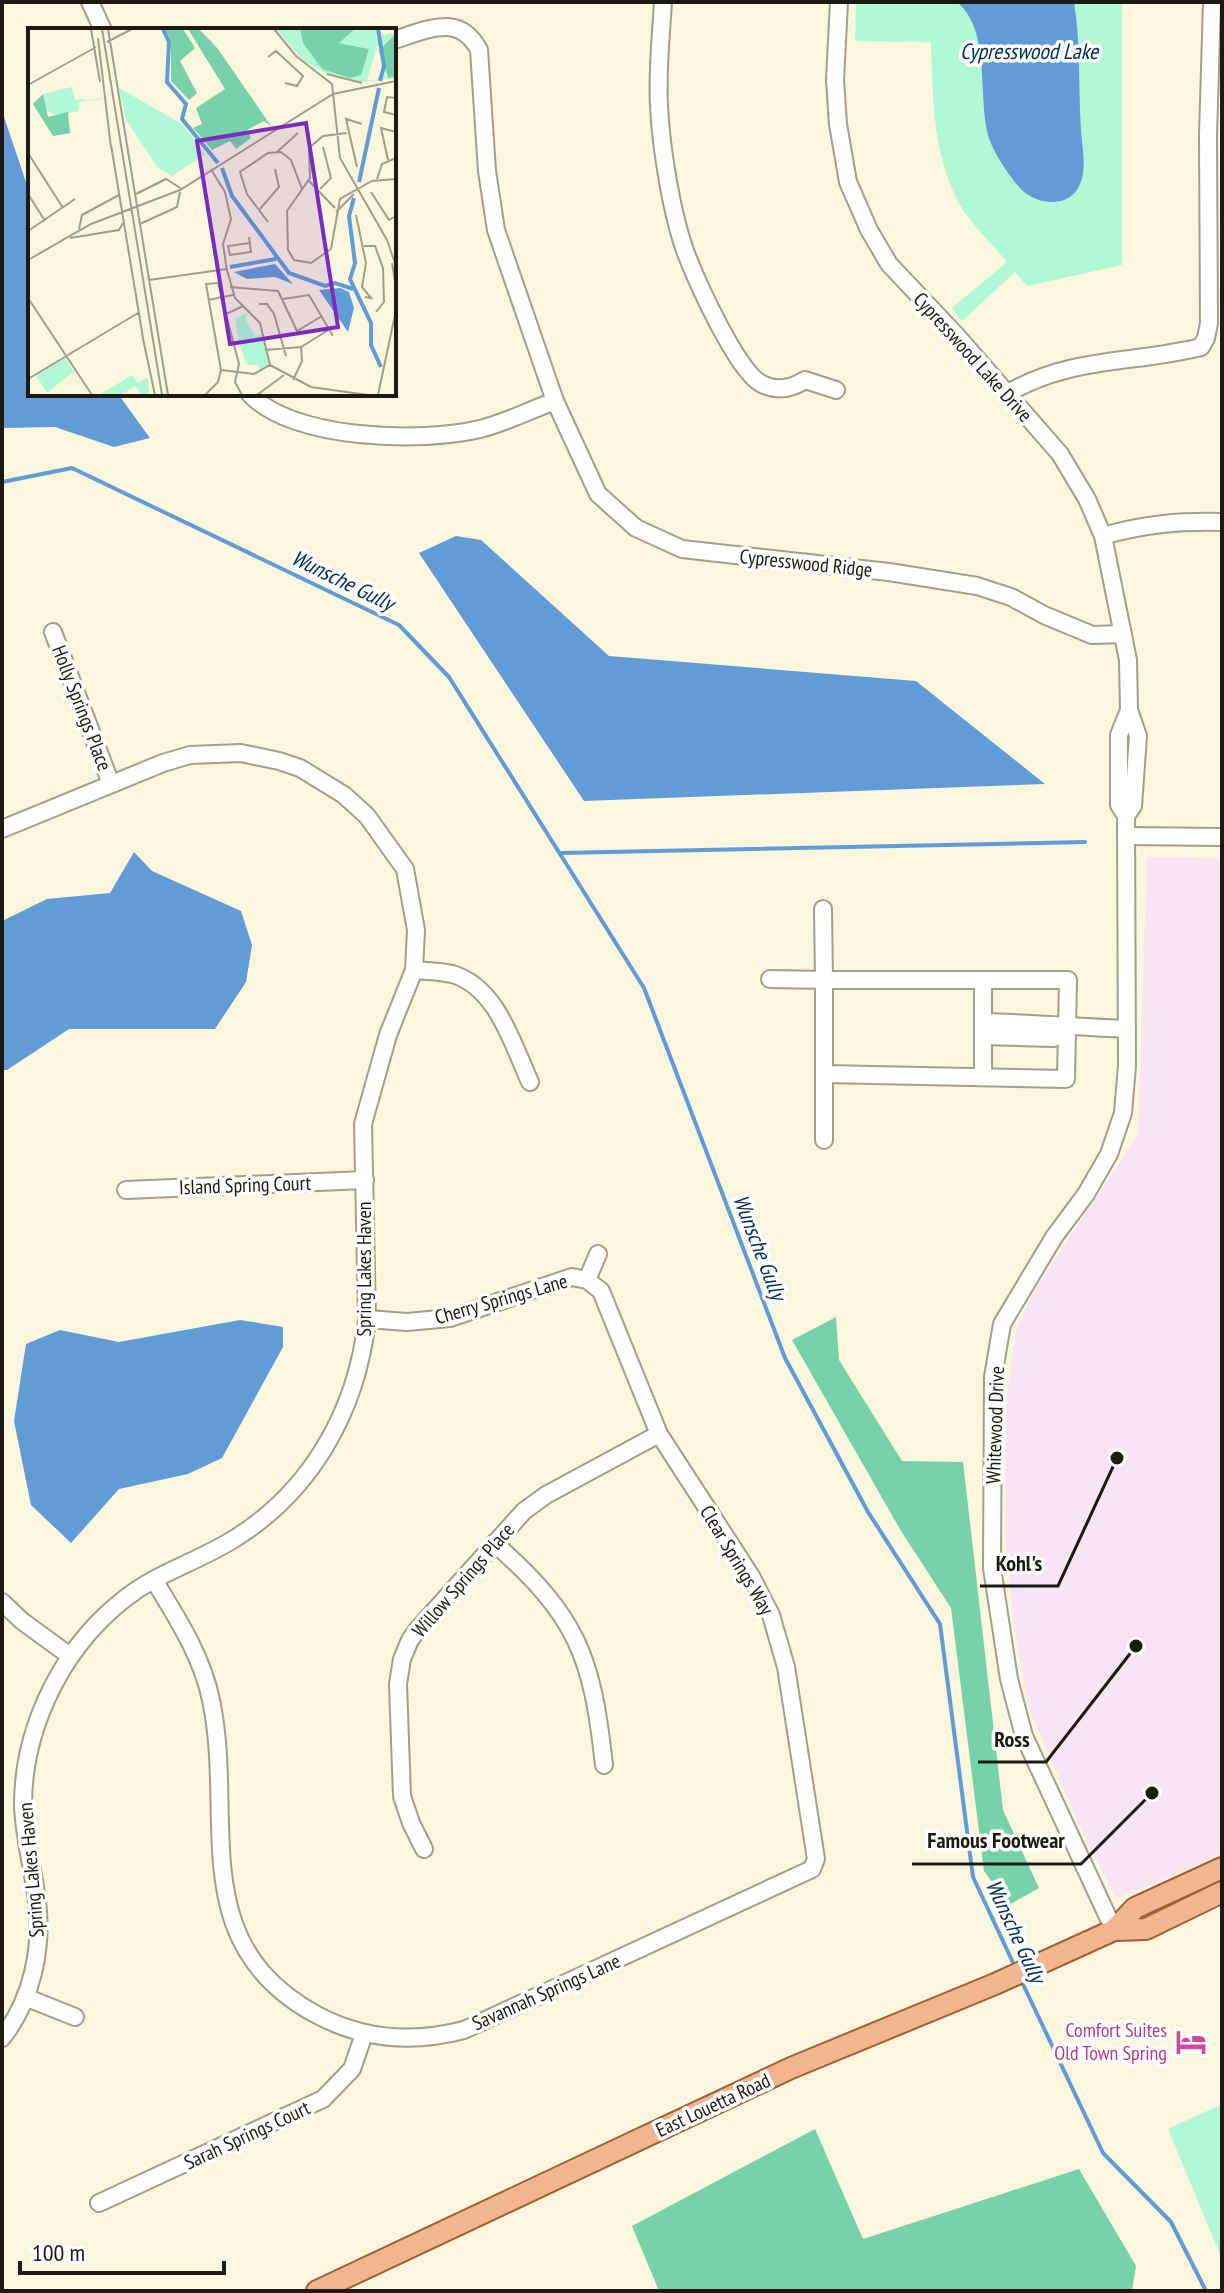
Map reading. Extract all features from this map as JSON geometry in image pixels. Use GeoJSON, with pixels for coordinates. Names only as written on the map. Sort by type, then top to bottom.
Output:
{"type":"FeatureCollection","features":[{"type":"Feature","properties":{"kind":"main road","name":"East Louetta Road"},"geometry":{"type":"LineString","coordinates":[[317,2291],[791,2068],[995,1984],[1114,1930],[1135,1908],[1222,1868]]}},
{"type":"Feature","properties":{"kind":"main road","name":"East Louetta Road"},"geometry":{"type":"LineString","coordinates":[[1114,1930],[1146,1929],[1222,1892]]}},
{"type":"Feature","properties":{"kind":"street"},"geometry":{"type":"LineString","coordinates":[[90,2],[102,28]]}},
{"type":"Feature","properties":{"kind":"street"},"geometry":{"type":"LineString","coordinates":[[663,2],[659,106],[668,179],[686,255],[722,331],[749,373],[760,383],[778,389],[792,388],[805,380],[836,390]]}},
{"type":"Feature","properties":{"kind":"street","name":"Cypresswood Lake Drive"},"geometry":{"type":"LineString","coordinates":[[839,2],[835,80],[838,124],[854,197],[889,264],[1060,454],[1087,499],[1103,536],[1128,660],[1129,710],[1138,736],[1127,761],[1133,806],[1126,816],[1126,836]]}},
{"type":"Feature","properties":{"kind":"street"},"geometry":{"type":"LineString","coordinates":[[1008,393],[1059,370],[1087,363],[1180,352],[1201,347],[1206,338],[1209,323],[1208,135],[1212,2]]}},
{"type":"Feature","properties":{"kind":"street","name":"Cypresswood Ridge"},"geometry":{"type":"LineString","coordinates":[[396,39],[434,28],[455,26],[472,37],[479,50],[487,171],[496,230],[555,401],[598,494],[636,528],[682,549],[889,572],[977,586],[1011,597],[1092,635],[1123,634]]}},
{"type":"Feature","properties":{"kind":"street"},"geometry":{"type":"LineString","coordinates":[[252,396],[261,406],[298,421],[353,434],[417,438],[481,429],[555,401]]}},
{"type":"Feature","properties":{"kind":"street"},"geometry":{"type":"LineString","coordinates":[[1103,536],[1139,525],[1222,522]]}},
{"type":"Feature","properties":{"kind":"street","name":"Holly Springs Place"},"geometry":{"type":"LineString","coordinates":[[53,632],[111,784]]}},
{"type":"Feature","properties":{"kind":"street","name":"Spring Lakes Haven"},"geometry":{"type":"LineString","coordinates":[[2,829],[163,763],[190,755],[241,753],[279,761],[322,780],[367,816],[405,869],[416,930],[414,970],[388,1035],[363,1124],[367,1319],[359,1366],[336,1429],[303,1479],[255,1525],[154,1580],[113,1608],[70,1656],[41,1710],[25,1772],[25,1829],[37,1898],[38,1937],[25,1997],[2,2038]]}},
{"type":"Feature","properties":{"kind":"street"},"geometry":{"type":"LineString","coordinates":[[1126,836],[1222,837]]}},
{"type":"Feature","properties":{"kind":"street","name":"Whitewood Drive"},"geometry":{"type":"LineString","coordinates":[[1114,1930],[1024,1736],[1009,1679],[992,1568],[993,1377],[1002,1324],[1109,1154],[1123,1113],[1127,1029],[1126,836]]}},
{"type":"Feature","properties":{"kind":"street"},"geometry":{"type":"LineString","coordinates":[[823,909],[824,1140]]}},
{"type":"Feature","properties":{"kind":"street"},"geometry":{"type":"LineString","coordinates":[[414,970],[451,974],[475,984],[492,1002],[530,1082]]}},
{"type":"Feature","properties":{"kind":"street"},"geometry":{"type":"LineString","coordinates":[[770,979],[1068,980],[1066,1079],[983,1071],[824,1074]]}},
{"type":"Feature","properties":{"kind":"street"},"geometry":{"type":"LineString","coordinates":[[983,980],[983,1071]]}},
{"type":"Feature","properties":{"kind":"street"},"geometry":{"type":"LineString","coordinates":[[983,1029],[1052,1023],[1068,1027],[1127,1029]]}},
{"type":"Feature","properties":{"kind":"street","name":"Island Spring Court"},"geometry":{"type":"LineString","coordinates":[[126,1190],[365,1180]]}},
{"type":"Feature","properties":{"kind":"street"},"geometry":{"type":"LineString","coordinates":[[587,1280],[598,1254]]}},
{"type":"Feature","properties":{"kind":"street","name":"Cherry Springs Lane"},"geometry":{"type":"LineString","coordinates":[[367,1319],[420,1322],[450,1318],[564,1278],[587,1280]]}},
{"type":"Feature","properties":{"kind":"street","name":"Clear Springs Way"},"geometry":{"type":"LineString","coordinates":[[587,1280],[604,1295],[659,1434],[751,1576],[776,1628],[786,1667],[816,1859],[814,1867]]}},
{"type":"Feature","properties":{"kind":"street","name":"Willow Springs Place"},"geometry":{"type":"LineString","coordinates":[[424,1849],[402,1796],[398,1673],[410,1640],[494,1543],[534,1503],[659,1434]]}},
{"type":"Feature","properties":{"kind":"street"},"geometry":{"type":"LineString","coordinates":[[494,1543],[548,1595],[576,1639],[595,1692],[604,1765]]}},
{"type":"Feature","properties":{"kind":"street","name":"Savannah Springs Lane"},"geometry":{"type":"LineString","coordinates":[[154,1580],[197,1655],[211,1698],[216,1733],[222,1877],[232,1920],[257,1965],[289,1997],[327,2021],[364,2034],[415,2039],[453,2033],[475,2026],[814,1867]]}},
{"type":"Feature","properties":{"kind":"street"},"geometry":{"type":"LineString","coordinates":[[2,1602],[22,1621],[70,1656]]}},
{"type":"Feature","properties":{"kind":"street"},"geometry":{"type":"LineString","coordinates":[[25,1997],[75,2017]]}},
{"type":"Feature","properties":{"kind":"street","name":"Sarah Springs Court"},"geometry":{"type":"LineString","coordinates":[[99,2203],[323,2099],[352,2069],[364,2034]]}},
{"type":"Feature","properties":{"kind":"shaded area"},"geometry":{"type":"Polygon","coordinates":[[[1147,857],[1222,858],[1222,1854],[1116,1899],[1080,1827],[1028,1706],[1013,1619],[1005,1530],[1006,1399],[1016,1330],[1034,1291],[1138,1135],[1147,857]]]}},
{"type":"Feature","properties":{"kind":"green space"},"geometry":{"type":"Polygon","coordinates":[[[856,2],[1122,2],[1122,265],[1027,286],[1015,272],[962,321],[952,308],[1007,262],[963,210],[945,170],[936,129],[931,42],[855,41],[856,2]]]}},
{"type":"Feature","properties":{"kind":"green space"},"geometry":{"type":"Polygon","coordinates":[[[836,1317],[839,1360],[902,1461],[963,1462],[1003,1810],[1039,1888],[1009,1905],[984,1871],[951,1608],[901,1531],[792,1340],[836,1317]]]}},
{"type":"Feature","properties":{"kind":"green space"},"geometry":{"type":"Polygon","coordinates":[[[1222,2104],[1222,2259],[1168,2129],[1222,2104]]]}},
{"type":"Feature","properties":{"kind":"green space"},"geometry":{"type":"Polygon","coordinates":[[[815,2129],[863,2239],[1079,2169],[1136,2266],[1132,2291],[659,2291],[632,2226],[815,2129]]]}},
{"type":"Feature","properties":{"kind":"water","name":"Cypresswood Lake"},"geometry":{"type":"Polygon","coordinates":[[[957,2],[1074,2],[1084,165],[1080,184],[1068,198],[1051,202],[1033,198],[1019,187],[999,160],[986,125],[980,49],[968,15],[957,2]]]}},
{"type":"Feature","properties":{"kind":"water"},"geometry":{"type":"Polygon","coordinates":[[[2,111],[28,188],[28,396],[119,396],[150,438],[114,447],[55,427],[2,428],[2,111]]]}},
{"type":"Feature","properties":{"kind":"water"},"geometry":{"type":"Polygon","coordinates":[[[456,536],[481,540],[609,656],[916,681],[1045,784],[584,801],[419,553],[456,536]]]}},
{"type":"Feature","properties":{"kind":"water"},"geometry":{"type":"Polygon","coordinates":[[[134,852],[152,871],[241,911],[252,945],[246,982],[215,1029],[69,1029],[7,1070],[2,1070],[2,921],[47,899],[110,893],[134,852]]]}},
{"type":"Feature","properties":{"kind":"water"},"geometry":{"type":"Polygon","coordinates":[[[240,1320],[283,1327],[283,1347],[222,1458],[188,1474],[119,1489],[71,1543],[31,1505],[14,1421],[26,1344],[60,1330],[119,1342],[240,1320]]]}},
{"type":"Feature","properties":{"kind":"waterway","name":"Wunsche Gully"},"geometry":{"type":"LineString","coordinates":[[2,482],[72,468],[399,625],[449,677],[644,988],[785,1358],[868,1512],[940,1624],[973,1877],[1016,1969]]}},
{"type":"Feature","properties":{"kind":"waterway"},"geometry":{"type":"LineString","coordinates":[[560,853],[1085,842]]}},
{"type":"Feature","properties":{"kind":"waterway","name":"Wunsche Gully"},"geometry":{"type":"LineString","coordinates":[[1021,1980],[1103,2153],[1171,2222],[1206,2291]]}},
{"type":"Feature","properties":{"kind":"place","name":"Kohl's"},"geometry":{"type":"Point","coordinates":[1117,1458]}},
{"type":"Feature","properties":{"kind":"place","name":"Ross"},"geometry":{"type":"Point","coordinates":[1136,1646]}},
{"type":"Feature","properties":{"kind":"place","name":"Famous Footwear"},"geometry":{"type":"Point","coordinates":[1152,1793]}},
{"type":"Feature","properties":{"kind":"place","name":"Comfort Suites Old Town Spring"},"geometry":{"type":"Point","coordinates":[1191,2042]}}]}
